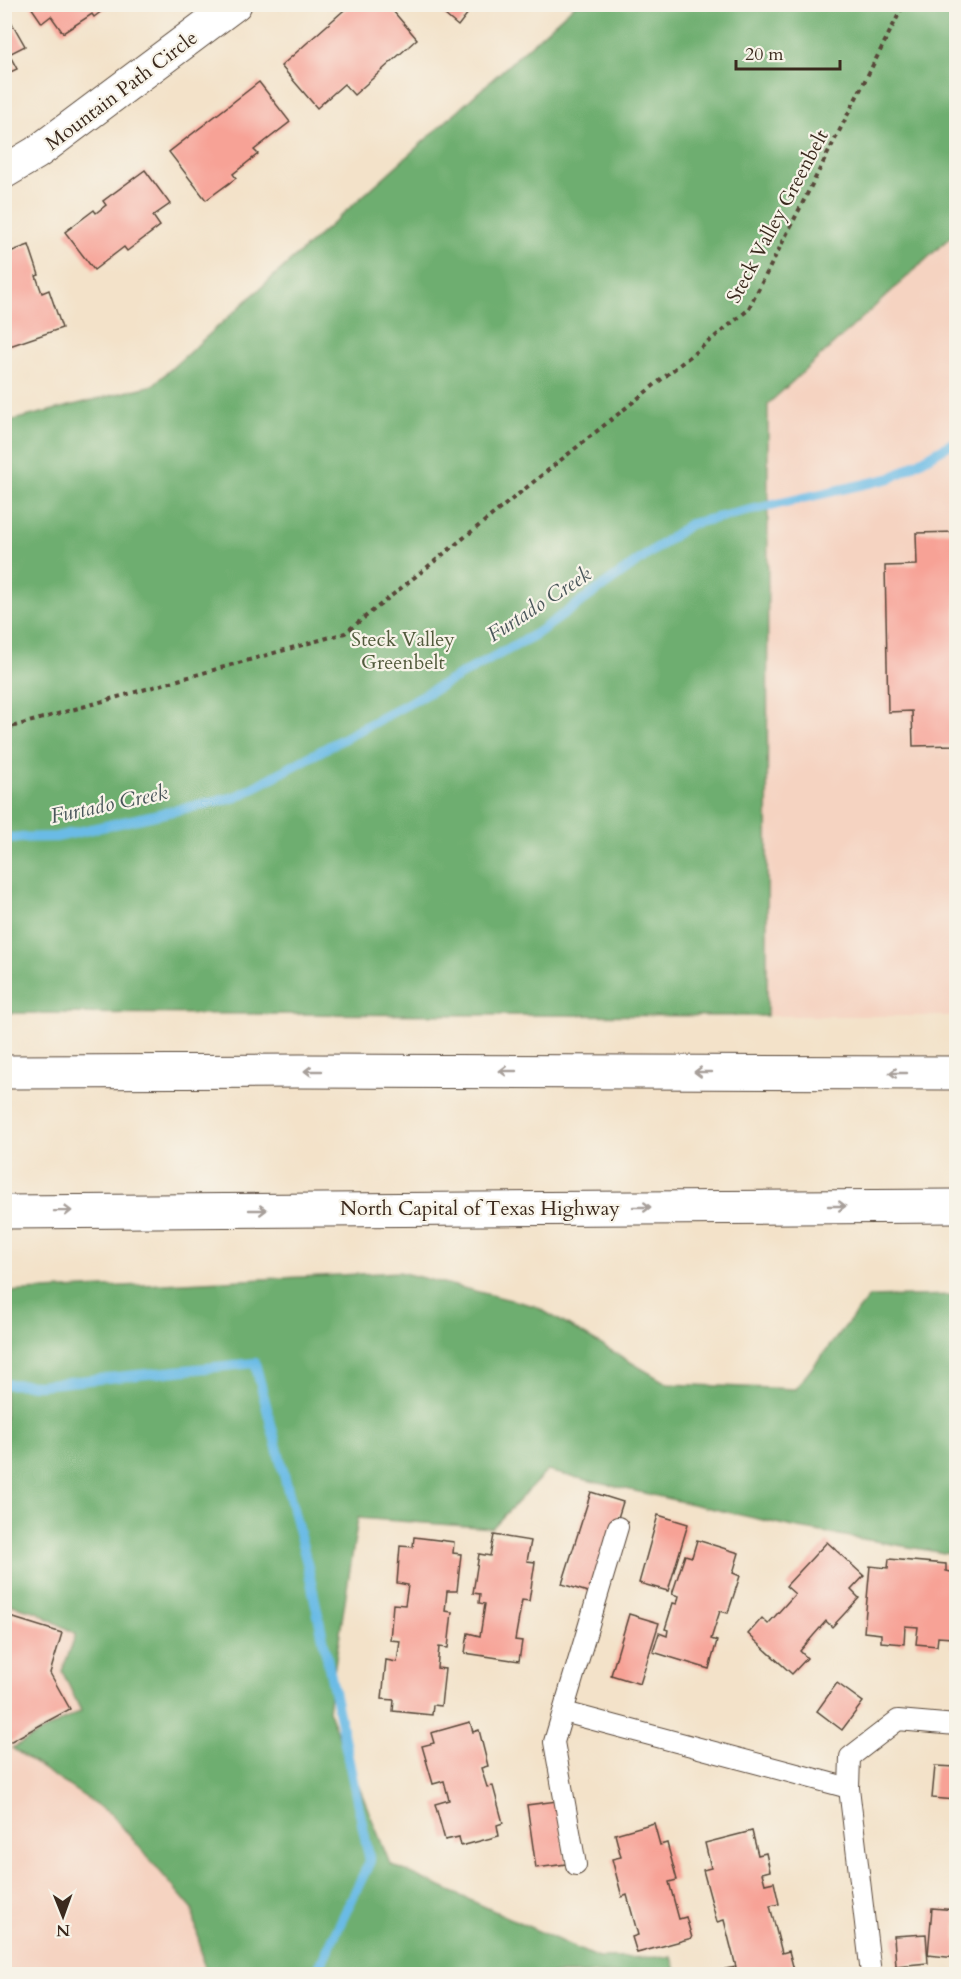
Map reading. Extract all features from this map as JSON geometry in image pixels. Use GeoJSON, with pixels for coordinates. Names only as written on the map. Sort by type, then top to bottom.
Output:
{"type":"FeatureCollection","features":[{"type":"Feature","properties":{"kind":"main road","name":"Mountain Path Circle"},"geometry":{"type":"LineString","coordinates":[[4,172],[36,153],[236,4]]}},
{"type":"Feature","properties":{"kind":"main road"},"geometry":{"type":"LineString","coordinates":[[4,1072],[957,1073]]}},
{"type":"Feature","properties":{"kind":"main road","name":"North Capital of Texas Highway"},"geometry":{"type":"LineString","coordinates":[[4,1212],[957,1206]]}},
{"type":"Feature","properties":{"kind":"lane"},"geometry":{"type":"LineString","coordinates":[[576,1865],[554,1742],[618,1527]]}},
{"type":"Feature","properties":{"kind":"lane"},"geometry":{"type":"LineString","coordinates":[[564,1712],[849,1788]]}},
{"type":"Feature","properties":{"kind":"lane"},"geometry":{"type":"LineString","coordinates":[[871,1974],[849,1788],[850,1757],[897,1720],[957,1725]]}},
{"type":"Feature","properties":{"kind":"path","name":"Steck Valley Greenbelt"},"geometry":{"type":"LineString","coordinates":[[4,729],[345,633],[748,310],[904,4]]}},
{"type":"Feature","properties":{"kind":"shaded area"},"geometry":{"type":"Polygon","coordinates":[[[956,232],[956,1016],[767,1016],[768,404],[956,232]]]}},
{"type":"Feature","properties":{"kind":"shaded area"},"geometry":{"type":"Polygon","coordinates":[[[4,1603],[37,1612],[76,1635],[62,1671],[81,1711],[13,1749],[112,1815],[193,1910],[205,1974],[5,1974],[4,1603]]]}},
{"type":"Feature","properties":{"kind":"green space","name":"Steck Valley Greenbelt"},"geometry":{"type":"Polygon","coordinates":[[[575,5],[956,5],[956,232],[768,404],[767,1016],[5,1013],[5,422],[153,385],[575,5]]]}},
{"type":"Feature","properties":{"kind":"green space"},"geometry":{"type":"Polygon","coordinates":[[[399,1272],[535,1306],[668,1384],[795,1389],[869,1297],[956,1295],[956,1555],[793,1527],[547,1471],[492,1528],[358,1518],[328,1710],[390,1864],[598,1958],[672,1957],[677,1974],[205,1974],[193,1910],[112,1815],[12,1748],[81,1711],[62,1671],[76,1634],[37,1612],[5,1603],[5,1292],[399,1272]]]}},
{"type":"Feature","properties":{"kind":"building"},"geometry":{"type":"Polygon","coordinates":[[[29,4],[111,4],[94,17],[92,14],[63,33],[51,16],[42,23],[29,4]]]}},
{"type":"Feature","properties":{"kind":"building"},"geometry":{"type":"Polygon","coordinates":[[[351,4],[387,4],[417,39],[354,95],[344,84],[317,108],[281,66],[351,4]]]}},
{"type":"Feature","properties":{"kind":"building"},"geometry":{"type":"Polygon","coordinates":[[[432,4],[475,4],[458,26],[432,4]]]}},
{"type":"Feature","properties":{"kind":"building"},"geometry":{"type":"Polygon","coordinates":[[[4,9],[25,46],[9,54],[17,69],[4,75],[4,9]]]}},
{"type":"Feature","properties":{"kind":"building"},"geometry":{"type":"Polygon","coordinates":[[[259,82],[290,122],[254,150],[258,154],[233,174],[236,178],[206,200],[169,152],[259,82]]]}},
{"type":"Feature","properties":{"kind":"building"},"geometry":{"type":"Polygon","coordinates":[[[145,170],[170,204],[153,216],[160,226],[127,251],[124,247],[94,270],[65,232],[94,210],[96,213],[106,205],[103,201],[145,170]]]}},
{"type":"Feature","properties":{"kind":"building"},"geometry":{"type":"Polygon","coordinates":[[[29,245],[39,275],[36,276],[42,293],[49,290],[62,328],[4,348],[4,254],[29,245]]]}},
{"type":"Feature","properties":{"kind":"building"},"geometry":{"type":"Polygon","coordinates":[[[956,532],[956,745],[913,746],[912,711],[888,712],[885,566],[917,565],[916,533],[956,532]]]}},
{"type":"Feature","properties":{"kind":"building"},"geometry":{"type":"Polygon","coordinates":[[[591,1492],[623,1502],[594,1594],[562,1584],[591,1492]]]}},
{"type":"Feature","properties":{"kind":"building"},"geometry":{"type":"Polygon","coordinates":[[[658,1515],[688,1524],[668,1591],[639,1583],[658,1515]]]}},
{"type":"Feature","properties":{"kind":"building"},"geometry":{"type":"Polygon","coordinates":[[[494,1535],[531,1541],[527,1561],[535,1562],[529,1601],[522,1600],[515,1640],[522,1641],[519,1661],[465,1653],[468,1633],[480,1636],[485,1604],[479,1603],[480,1594],[473,1593],[479,1554],[490,1556],[494,1535]]]}},
{"type":"Feature","properties":{"kind":"building"},"geometry":{"type":"Polygon","coordinates":[[[414,1537],[454,1542],[453,1553],[461,1554],[457,1591],[447,1591],[445,1611],[452,1612],[448,1648],[439,1647],[437,1668],[445,1669],[441,1706],[433,1705],[432,1715],[393,1711],[394,1700],[382,1699],[386,1660],[397,1662],[400,1641],[390,1640],[393,1604],[405,1605],[408,1585],[397,1583],[400,1546],[413,1547],[414,1537]]]}},
{"type":"Feature","properties":{"kind":"building"},"geometry":{"type":"Polygon","coordinates":[[[697,1540],[739,1553],[733,1573],[740,1576],[728,1613],[720,1611],[711,1639],[717,1641],[709,1669],[653,1652],[659,1633],[667,1636],[668,1630],[665,1629],[673,1603],[677,1604],[679,1596],[672,1594],[685,1555],[692,1557],[697,1540]]]}},
{"type":"Feature","properties":{"kind":"building"},"geometry":{"type":"Polygon","coordinates":[[[827,1542],[864,1576],[851,1590],[859,1598],[832,1627],[826,1621],[800,1651],[807,1658],[792,1674],[748,1634],[762,1618],[768,1624],[795,1594],[786,1586],[827,1542]]]}},
{"type":"Feature","properties":{"kind":"building"},"geometry":{"type":"Polygon","coordinates":[[[889,1559],[946,1564],[946,1571],[956,1573],[956,1648],[951,1648],[952,1638],[938,1637],[937,1646],[916,1644],[918,1627],[905,1626],[904,1644],[881,1642],[881,1634],[864,1632],[870,1566],[888,1568],[889,1559]]]}},
{"type":"Feature","properties":{"kind":"building"},"geometry":{"type":"Polygon","coordinates":[[[629,1614],[659,1623],[640,1684],[611,1675],[629,1614]]]}},
{"type":"Feature","properties":{"kind":"building"},"geometry":{"type":"Polygon","coordinates":[[[4,1615],[62,1633],[50,1673],[70,1709],[4,1745],[4,1615]]]}},
{"type":"Feature","properties":{"kind":"building"},"geometry":{"type":"Polygon","coordinates":[[[837,1683],[863,1702],[842,1730],[817,1711],[837,1683]]]}},
{"type":"Feature","properties":{"kind":"building"},"geometry":{"type":"Polygon","coordinates":[[[470,1722],[473,1732],[479,1730],[488,1766],[481,1768],[487,1787],[493,1786],[503,1823],[497,1825],[499,1836],[461,1846],[459,1837],[445,1840],[435,1804],[449,1800],[444,1781],[433,1784],[422,1746],[434,1743],[431,1733],[470,1722]]]}},
{"type":"Feature","properties":{"kind":"building"},"geometry":{"type":"Polygon","coordinates":[[[935,1766],[956,1767],[956,1800],[932,1798],[935,1766]]]}},
{"type":"Feature","properties":{"kind":"building"},"geometry":{"type":"Polygon","coordinates":[[[557,1801],[566,1864],[536,1868],[527,1805],[557,1801]]]}},
{"type":"Feature","properties":{"kind":"building"},"geometry":{"type":"Polygon","coordinates":[[[654,1823],[660,1845],[667,1843],[677,1880],[669,1882],[679,1919],[686,1917],[692,1938],[637,1953],[632,1937],[638,1935],[627,1895],[622,1897],[612,1859],[621,1857],[615,1834],[654,1823]]]}},
{"type":"Feature","properties":{"kind":"building"},"geometry":{"type":"Polygon","coordinates":[[[752,1831],[758,1855],[766,1853],[770,1871],[762,1873],[765,1884],[774,1882],[779,1904],[770,1906],[782,1953],[789,1951],[794,1970],[786,1974],[727,1974],[725,1969],[736,1967],[724,1920],[717,1922],[703,1870],[711,1868],[705,1843],[752,1831]]]}},
{"type":"Feature","properties":{"kind":"building"},"geometry":{"type":"Polygon","coordinates":[[[932,1908],[956,1910],[956,1958],[928,1955],[932,1908]]]}},
{"type":"Feature","properties":{"kind":"building"},"geometry":{"type":"Polygon","coordinates":[[[926,1934],[928,1963],[896,1966],[894,1936],[926,1934]]]}},
{"type":"Feature","properties":{"kind":"waterway","name":"Furtado Creek"},"geometry":{"type":"LineString","coordinates":[[4,838],[56,837],[236,797],[536,634],[690,524],[891,478],[956,441]]}},
{"type":"Feature","properties":{"kind":"waterway"},"geometry":{"type":"LineString","coordinates":[[4,1384],[39,1385],[255,1363],[307,1563],[370,1861],[316,1974]]}}]}
